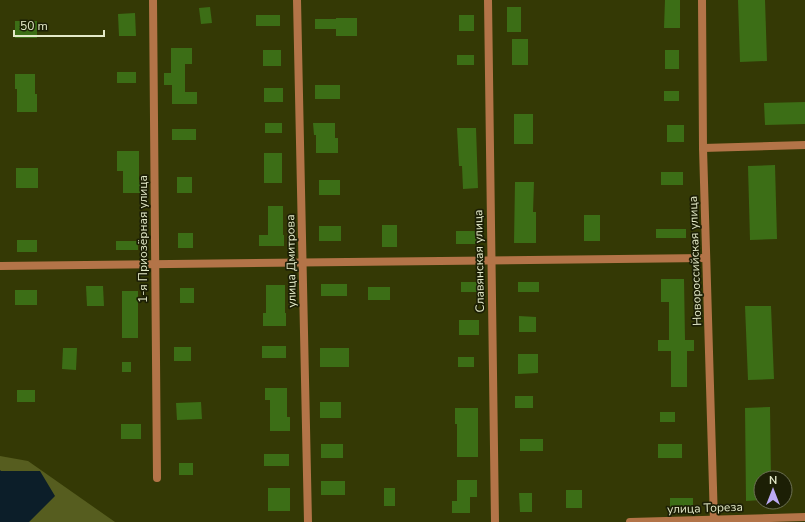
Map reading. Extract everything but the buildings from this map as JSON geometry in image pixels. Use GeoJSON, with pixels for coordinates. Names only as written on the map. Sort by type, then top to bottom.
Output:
{"type":"FeatureCollection","features":[{"type":"Feature","properties":{"kind":"street","name":"1-я Приозёрная улица"},"geometry":{"type":"LineString","coordinates":[[153,0],[157,478]]}},
{"type":"Feature","properties":{"kind":"street","name":"улица Дмитрова"},"geometry":{"type":"LineString","coordinates":[[297,0],[308,522]]}},
{"type":"Feature","properties":{"kind":"street","name":"Славянская улица"},"geometry":{"type":"LineString","coordinates":[[488,0],[495,522]]}},
{"type":"Feature","properties":{"kind":"street","name":"Новороссийская улица"},"geometry":{"type":"LineString","coordinates":[[702,0],[703,148],[714,521]]}},
{"type":"Feature","properties":{"kind":"street"},"geometry":{"type":"LineString","coordinates":[[703,148],[805,145]]}},
{"type":"Feature","properties":{"kind":"street"},"geometry":{"type":"LineString","coordinates":[[0,266],[706,258]]}},
{"type":"Feature","properties":{"kind":"street","name":"улица Тореза"},"geometry":{"type":"LineString","coordinates":[[630,522],[714,521],[805,517]]}},
{"type":"Feature","properties":{"kind":"green space"},"geometry":{"type":"Polygon","coordinates":[[[0,456],[28,461],[115,522],[0,522],[0,456]]]}},
{"type":"Feature","properties":{"kind":"water"},"geometry":{"type":"Polygon","coordinates":[[[0,470],[40,471],[55,496],[29,522],[0,522],[0,470]]]}}]}
